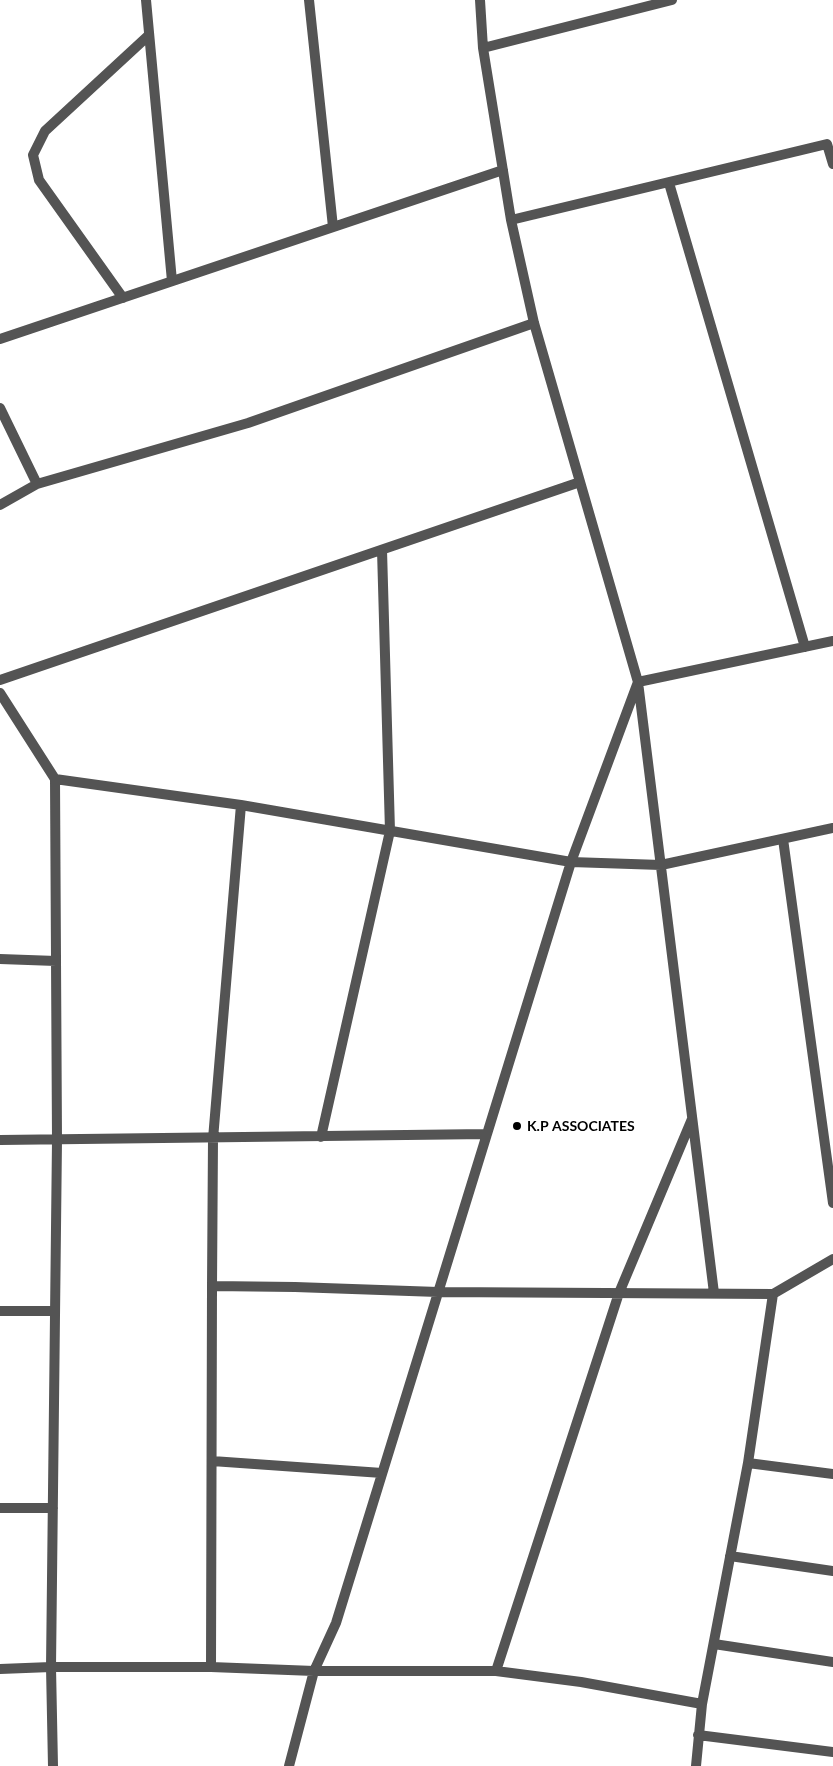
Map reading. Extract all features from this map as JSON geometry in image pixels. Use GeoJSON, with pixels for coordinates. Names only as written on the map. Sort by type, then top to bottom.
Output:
{"type":"FeatureCollection","features":[{"type":"Feature","properties":{"kind":"street"},"geometry":{"type":"LineString","coordinates":[[146,0],[172,281]]}},
{"type":"Feature","properties":{"kind":"street"},"geometry":{"type":"LineString","coordinates":[[308,0],[333,227]]}},
{"type":"Feature","properties":{"kind":"street"},"geometry":{"type":"LineString","coordinates":[[480,0],[483,48],[503,170],[534,323],[638,682],[714,1293]]}},
{"type":"Feature","properties":{"kind":"street"},"geometry":{"type":"LineString","coordinates":[[483,48],[672,0]]}},
{"type":"Feature","properties":{"kind":"street"},"geometry":{"type":"LineString","coordinates":[[123,298],[39,180],[33,155],[45,131],[149,34]]}},
{"type":"Feature","properties":{"kind":"street"},"geometry":{"type":"LineString","coordinates":[[512,220],[830,143],[833,164]]}},
{"type":"Feature","properties":{"kind":"street"},"geometry":{"type":"LineString","coordinates":[[0,339],[503,170]]}},
{"type":"Feature","properties":{"kind":"street"},"geometry":{"type":"LineString","coordinates":[[669,183],[805,647]]}},
{"type":"Feature","properties":{"kind":"street"},"geometry":{"type":"LineString","coordinates":[[0,505],[37,484],[248,423],[534,323]]}},
{"type":"Feature","properties":{"kind":"street"},"geometry":{"type":"LineString","coordinates":[[0,408],[37,484]]}},
{"type":"Feature","properties":{"kind":"street"},"geometry":{"type":"LineString","coordinates":[[0,680],[580,482]]}},
{"type":"Feature","properties":{"kind":"street"},"geometry":{"type":"LineString","coordinates":[[321,1137],[390,831],[382,550]]}},
{"type":"Feature","properties":{"kind":"street"},"geometry":{"type":"LineString","coordinates":[[638,682],[833,641]]}},
{"type":"Feature","properties":{"kind":"street"},"geometry":{"type":"LineString","coordinates":[[289,1766],[314,1671],[336,1623],[571,862],[638,682]]}},
{"type":"Feature","properties":{"kind":"street"},"geometry":{"type":"LineString","coordinates":[[0,693],[55,779],[57,1140],[51,1666],[53,1766]]}},
{"type":"Feature","properties":{"kind":"street"},"geometry":{"type":"LineString","coordinates":[[55,779],[240,805],[571,862],[661,865],[833,828]]}},
{"type":"Feature","properties":{"kind":"street"},"geometry":{"type":"LineString","coordinates":[[211,1667],[213,1139],[240,805]]}},
{"type":"Feature","properties":{"kind":"street"},"geometry":{"type":"LineString","coordinates":[[783,839],[833,1203]]}},
{"type":"Feature","properties":{"kind":"street"},"geometry":{"type":"LineString","coordinates":[[0,959],[56,961]]}},
{"type":"Feature","properties":{"kind":"street"},"geometry":{"type":"LineString","coordinates":[[496,1671],[619,1293],[693,1118]]}},
{"type":"Feature","properties":{"kind":"street"},"geometry":{"type":"LineString","coordinates":[[0,1140],[213,1139],[487,1134]]}},
{"type":"Feature","properties":{"kind":"street"},"geometry":{"type":"LineString","coordinates":[[212,1286],[438,1292],[773,1294],[833,1259]]}},
{"type":"Feature","properties":{"kind":"street"},"geometry":{"type":"LineString","coordinates":[[696,1766],[702,1704],[748,1463],[773,1294]]}},
{"type":"Feature","properties":{"kind":"street"},"geometry":{"type":"LineString","coordinates":[[0,1311],[55,1311]]}},
{"type":"Feature","properties":{"kind":"street"},"geometry":{"type":"LineString","coordinates":[[212,1461],[382,1473]]}},
{"type":"Feature","properties":{"kind":"street"},"geometry":{"type":"LineString","coordinates":[[748,1463],[833,1474]]}},
{"type":"Feature","properties":{"kind":"street"},"geometry":{"type":"LineString","coordinates":[[0,1508],[53,1508]]}},
{"type":"Feature","properties":{"kind":"street"},"geometry":{"type":"LineString","coordinates":[[730,1556],[833,1571]]}},
{"type":"Feature","properties":{"kind":"street"},"geometry":{"type":"LineString","coordinates":[[714,1644],[833,1662]]}},
{"type":"Feature","properties":{"kind":"street"},"geometry":{"type":"LineString","coordinates":[[0,1668],[51,1666],[211,1667],[314,1671],[496,1671],[582,1682],[702,1704]]}},
{"type":"Feature","properties":{"kind":"street"},"geometry":{"type":"LineString","coordinates":[[698,1735],[833,1752]]}},
{"type":"Feature","properties":{"kind":"place","name":"K.P ASSOCIATES"},"geometry":{"type":"Point","coordinates":[517,1126]}}]}
